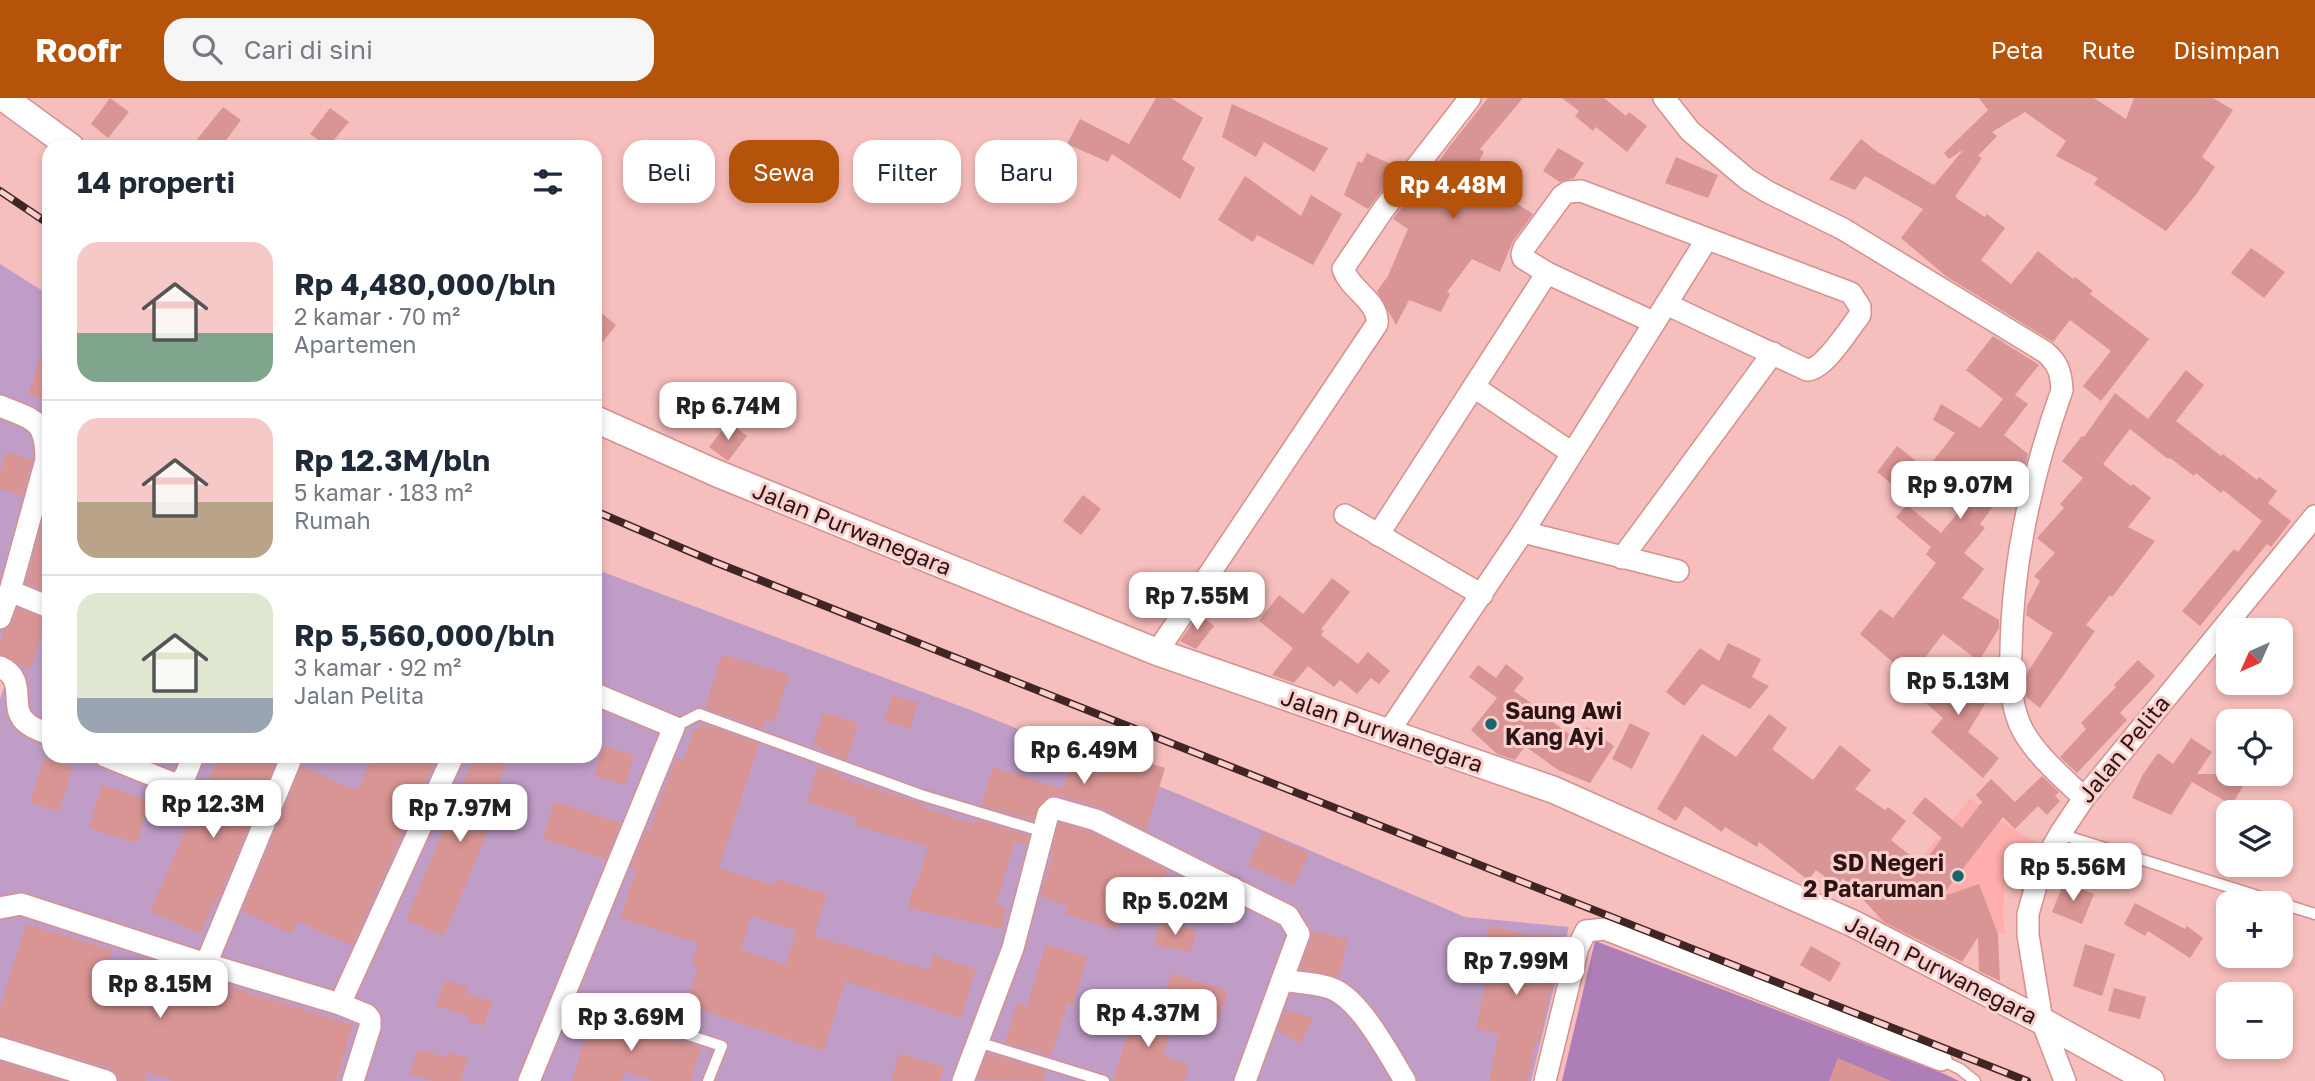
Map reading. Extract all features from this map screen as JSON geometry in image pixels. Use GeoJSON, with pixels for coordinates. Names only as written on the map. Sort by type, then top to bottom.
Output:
{"type":"FeatureCollection","features":[{"type":"Feature","properties":{"kind":"street"},"geometry":{"type":"LineString","coordinates":[[1157,652],[1377,324],[1375,308],[1352,287],[1343,269],[1383,210],[1470,98]]}},
{"type":"Feature","properties":{"kind":"street"},"geometry":{"type":"LineString","coordinates":[[1664,98],[1690,131],[1747,179],[1843,229],[2045,352],[2057,362],[2062,376],[2062,390],[2035,476],[2024,524],[2011,621],[2010,676],[2013,705],[2022,730],[2043,758],[2084,797]]}},
{"type":"Feature","properties":{"kind":"street"},"geometry":{"type":"LineString","coordinates":[[19,102],[63,140]]}},
{"type":"Feature","properties":{"kind":"street"},"geometry":{"type":"LineString","coordinates":[[1653,322],[1546,273],[1527,262],[1521,254],[1562,196],[1581,191],[1851,293],[1860,307],[1860,315],[1818,367],[1807,370],[1665,304]]}},
{"type":"Feature","properties":{"kind":"street"},"geometry":{"type":"LineString","coordinates":[[1387,734],[1523,532],[1707,239]]}},
{"type":"Feature","properties":{"kind":"street"},"geometry":{"type":"LineString","coordinates":[[1378,535],[1546,273]]}},
{"type":"Feature","properties":{"kind":"street"},"geometry":{"type":"LineString","coordinates":[[1622,558],[1773,353]]}},
{"type":"Feature","properties":{"kind":"street"},"geometry":{"type":"LineString","coordinates":[[1474,387],[1572,453]]}},
{"type":"Feature","properties":{"kind":"street"},"geometry":{"type":"LineString","coordinates":[[0,406],[34,421],[42,429]]}},
{"type":"Feature","properties":{"kind":"street","name":"Jalan Purwanegara"},"geometry":{"type":"LineString","coordinates":[[602,422],[716,473],[1157,652],[1554,790],[1854,924],[2042,1021],[2151,1081]]}},
{"type":"Feature","properties":{"kind":"street"},"geometry":{"type":"LineString","coordinates":[[0,618],[42,480]]}},
{"type":"Feature","properties":{"kind":"street"},"geometry":{"type":"LineString","coordinates":[[1345,515],[1482,595]]}},
{"type":"Feature","properties":{"kind":"street","name":"Jalan Pelita"},"geometry":{"type":"LineString","coordinates":[[2065,1081],[2042,1021],[2028,935],[2028,914],[2041,868],[2084,797],[2315,516]]}},
{"type":"Feature","properties":{"kind":"street"},"geometry":{"type":"LineString","coordinates":[[1523,532],[1678,571]]}},
{"type":"Feature","properties":{"kind":"street"},"geometry":{"type":"LineString","coordinates":[[9,591],[42,604]]}},
{"type":"Feature","properties":{"kind":"street"},"geometry":{"type":"LineString","coordinates":[[6,671],[16,681],[19,714],[27,724],[42,731]]}},
{"type":"Feature","properties":{"kind":"street"},"geometry":{"type":"LineString","coordinates":[[530,1081],[674,727],[602,697]]}},
{"type":"Feature","properties":{"kind":"street"},"geometry":{"type":"LineString","coordinates":[[122,763],[172,783],[180,783],[191,763]]}},
{"type":"Feature","properties":{"kind":"street"},"geometry":{"type":"LineString","coordinates":[[206,964],[289,763]]}},
{"type":"Feature","properties":{"kind":"street"},"geometry":{"type":"LineString","coordinates":[[340,1004],[450,763]]}},
{"type":"Feature","properties":{"kind":"street"},"geometry":{"type":"LineString","coordinates":[[963,1081],[1013,948],[1049,812],[1054,807],[1096,820],[1288,916],[1299,934],[1245,1081]]}},
{"type":"Feature","properties":{"kind":"street"},"geometry":{"type":"LineString","coordinates":[[0,908],[21,904],[340,1004],[367,1015],[370,1027],[353,1081]]}},
{"type":"Feature","properties":{"kind":"street"},"geometry":{"type":"LineString","coordinates":[[1545,1081],[1578,947],[1586,931],[1605,929],[1941,1060]]}},
{"type":"Feature","properties":{"kind":"street"},"geometry":{"type":"LineString","coordinates":[[1282,980],[1333,989],[1348,999],[1371,1028],[1405,1081]]}},
{"type":"Feature","properties":{"kind":"street"},"geometry":{"type":"LineString","coordinates":[[0,1048],[106,1081]]}},
{"type":"Feature","properties":{"kind":"lane"},"geometry":{"type":"LineString","coordinates":[[674,727],[699,713],[921,795],[1044,832]]}},
{"type":"Feature","properties":{"kind":"lane"},"geometry":{"type":"LineString","coordinates":[[2060,834],[2242,891]]}},
{"type":"Feature","properties":{"kind":"lane"},"geometry":{"type":"LineString","coordinates":[[2293,907],[2315,914]]}},
{"type":"Feature","properties":{"kind":"lane"},"geometry":{"type":"LineString","coordinates":[[565,995],[722,1046],[708,1081]]}},
{"type":"Feature","properties":{"kind":"lane"},"geometry":{"type":"LineString","coordinates":[[978,1042],[1104,1081]]}},
{"type":"Feature","properties":{"kind":"lane"},"geometry":{"type":"LineString","coordinates":[[1941,1060],[1975,1081]]}},
{"type":"Feature","properties":{"kind":"shaded area"},"geometry":{"type":"Polygon","coordinates":[[[0,264],[42,291],[42,763],[602,763],[602,572],[981,714],[1183,796],[1465,917],[1569,927],[1531,1081],[0,1081],[0,699],[11,667],[0,662],[0,264]]]}},
{"type":"Feature","properties":{"kind":"shaded area","name":"SD Negeri 2 Pataruman"},"geometry":{"type":"Polygon","coordinates":[[[1970,798],[2000,821],[2038,844],[2028,867],[2014,863],[2005,885],[2005,933],[1977,936],[1938,907],[1909,945],[1875,920],[1970,798]]]}},
{"type":"Feature","properties":{"kind":"shaded area"},"geometry":{"type":"Polygon","coordinates":[[[1595,941],[1942,1073],[1959,1081],[1562,1081],[1595,941]]]}},
{"type":"Feature","properties":{"kind":"building"},"geometry":{"type":"Polygon","coordinates":[[[110,98],[129,112],[108,138],[91,124],[110,98]]]}},
{"type":"Feature","properties":{"kind":"building"},"geometry":{"type":"Polygon","coordinates":[[[1156,98],[1171,98],[1203,118],[1182,159],[1195,168],[1180,199],[1112,154],[1108,162],[1077,148],[1077,140],[1069,140],[1080,119],[1129,144],[1156,98]]]}},
{"type":"Feature","properties":{"kind":"building"},"geometry":{"type":"Polygon","coordinates":[[[1488,98],[1523,98],[1480,149],[1484,152],[1471,175],[1505,193],[1504,195],[1533,214],[1513,241],[1500,272],[1472,259],[1447,292],[1450,294],[1441,312],[1409,300],[1396,325],[1377,291],[1388,276],[1408,229],[1393,219],[1422,181],[1425,182],[1488,98]]]}},
{"type":"Feature","properties":{"kind":"building"},"geometry":{"type":"Polygon","coordinates":[[[1562,98],[1604,98],[1626,116],[1629,112],[1647,126],[1627,152],[1596,127],[1593,131],[1575,116],[1579,111],[1562,98]]]}},
{"type":"Feature","properties":{"kind":"building"},"geometry":{"type":"Polygon","coordinates":[[[1979,98],[2094,98],[2126,119],[2134,98],[2213,98],[2233,110],[2202,157],[2215,167],[2166,231],[2094,184],[2098,178],[2056,156],[2066,141],[2025,112],[1992,132],[1997,136],[1978,156],[1982,158],[1956,195],[1956,198],[1985,217],[1987,214],[2005,228],[1981,260],[2011,284],[2038,251],[2093,291],[2090,294],[2149,339],[2101,401],[2083,386],[2111,351],[2070,320],[2053,342],[1947,277],[1901,238],[1923,209],[1865,176],[1855,190],[1829,179],[1861,139],[1876,151],[1934,185],[1964,149],[1949,159],[1944,153],[1988,110],[1979,98]]]}},
{"type":"Feature","properties":{"kind":"building"},"geometry":{"type":"Polygon","coordinates":[[[1232,104],[1328,148],[1314,172],[1264,142],[1256,157],[1222,137],[1232,104]]]}},
{"type":"Feature","properties":{"kind":"building"},"geometry":{"type":"Polygon","coordinates":[[[223,107],[241,120],[226,140],[197,140],[223,107]]]}},
{"type":"Feature","properties":{"kind":"building"},"geometry":{"type":"Polygon","coordinates":[[[330,108],[349,122],[334,140],[318,140],[310,134],[330,108]]]}},
{"type":"Feature","properties":{"kind":"building"},"geometry":{"type":"Polygon","coordinates":[[[1558,148],[1584,163],[1574,178],[1560,182],[1543,171],[1558,148]]]}},
{"type":"Feature","properties":{"kind":"building"},"geometry":{"type":"Polygon","coordinates":[[[1367,153],[1399,168],[1368,209],[1344,195],[1358,161],[1362,163],[1367,153]]]}},
{"type":"Feature","properties":{"kind":"building"},"geometry":{"type":"Polygon","coordinates":[[[1676,157],[1718,175],[1708,198],[1665,183],[1676,157]]]}},
{"type":"Feature","properties":{"kind":"building"},"geometry":{"type":"Polygon","coordinates":[[[1245,176],[1301,216],[1311,195],[1342,214],[1313,265],[1257,235],[1253,242],[1218,220],[1245,176]]]}},
{"type":"Feature","properties":{"kind":"building"},"geometry":{"type":"Polygon","coordinates":[[[2251,248],[2285,272],[2264,298],[2231,273],[2251,248]]]}},
{"type":"Feature","properties":{"kind":"building"},"geometry":{"type":"Polygon","coordinates":[[[602,314],[616,325],[602,343],[602,314]]]}},
{"type":"Feature","properties":{"kind":"building"},"geometry":{"type":"Polygon","coordinates":[[[1993,336],[2039,365],[2015,395],[2028,404],[2004,435],[2028,454],[2026,463],[1980,524],[1985,528],[1964,553],[1984,569],[1962,598],[1999,620],[1999,628],[1979,661],[1943,634],[1910,677],[1860,634],[1880,609],[1893,618],[1936,563],[1926,554],[1931,547],[1896,517],[1907,505],[1941,533],[1967,502],[1926,470],[1955,433],[1933,420],[1941,404],[1980,428],[2003,399],[1966,370],[1993,336]]]}},
{"type":"Feature","properties":{"kind":"building"},"geometry":{"type":"Polygon","coordinates":[[[42,351],[42,399],[28,395],[42,351]]]}},
{"type":"Feature","properties":{"kind":"building"},"geometry":{"type":"Polygon","coordinates":[[[2186,370],[2204,385],[2176,421],[2221,456],[2223,454],[2257,480],[2259,477],[2277,491],[2268,503],[2291,521],[2271,547],[2267,544],[2200,626],[2182,611],[2234,549],[2238,552],[2262,521],[2223,490],[2221,493],[2196,473],[2194,476],[2168,459],[2130,429],[2103,464],[2151,498],[2128,527],[2155,541],[2112,597],[2110,595],[2086,625],[2095,631],[2040,708],[2026,697],[2024,678],[2053,633],[2026,615],[2027,606],[2040,581],[2034,576],[2055,553],[2037,538],[2064,508],[2060,504],[2083,478],[2062,461],[2082,436],[2084,437],[2115,393],[2148,419],[2186,370]]]}},
{"type":"Feature","properties":{"kind":"building"},"geometry":{"type":"Polygon","coordinates":[[[729,422],[747,436],[728,461],[709,447],[729,422]]]}},
{"type":"Feature","properties":{"kind":"building"},"geometry":{"type":"Polygon","coordinates":[[[1897,446],[1915,460],[1894,486],[1877,472],[1897,446]]]}},
{"type":"Feature","properties":{"kind":"building"},"geometry":{"type":"Polygon","coordinates":[[[6,452],[32,460],[23,496],[0,489],[0,472],[6,452]]]}},
{"type":"Feature","properties":{"kind":"building"},"geometry":{"type":"Polygon","coordinates":[[[1083,495],[1101,509],[1081,535],[1063,521],[1083,495]]]}},
{"type":"Feature","properties":{"kind":"building"},"geometry":{"type":"Polygon","coordinates":[[[42,525],[42,590],[26,583],[42,525]]]}},
{"type":"Feature","properties":{"kind":"building"},"geometry":{"type":"Polygon","coordinates":[[[1332,578],[1350,592],[1321,629],[1324,631],[1321,635],[1358,664],[1368,652],[1390,671],[1379,684],[1371,678],[1357,694],[1340,680],[1334,687],[1308,666],[1294,683],[1272,675],[1293,648],[1259,621],[1279,595],[1303,614],[1332,578]]]}},
{"type":"Feature","properties":{"kind":"building"},"geometry":{"type":"Polygon","coordinates":[[[18,608],[42,617],[42,632],[31,669],[0,654],[4,630],[12,623],[18,608]]]}},
{"type":"Feature","properties":{"kind":"building"},"geometry":{"type":"Polygon","coordinates":[[[1199,614],[1214,626],[1196,649],[1180,641],[1199,614]]]}},
{"type":"Feature","properties":{"kind":"building"},"geometry":{"type":"Polygon","coordinates":[[[1728,643],[1761,659],[1752,677],[1769,686],[1750,709],[1702,684],[1684,706],[1666,692],[1700,648],[1719,661],[1728,643]]]}},
{"type":"Feature","properties":{"kind":"building"},"geometry":{"type":"Polygon","coordinates":[[[722,654],[789,675],[774,723],[766,720],[764,729],[705,708],[722,654]]]}},
{"type":"Feature","properties":{"kind":"building"},"geometry":{"type":"Polygon","coordinates":[[[2138,660],[2155,676],[2120,713],[2127,720],[2077,773],[2060,757],[2086,729],[2081,723],[2138,660]]]}},
{"type":"Feature","properties":{"kind":"building"},"geometry":{"type":"Polygon","coordinates":[[[1506,664],[1524,678],[1514,691],[1548,715],[1546,717],[1576,739],[1587,727],[1614,746],[1590,783],[1558,770],[1525,746],[1515,760],[1497,754],[1471,730],[1497,698],[1469,677],[1478,665],[1496,678],[1506,664]]]}},
{"type":"Feature","properties":{"kind":"building"},"geometry":{"type":"Polygon","coordinates":[[[1966,665],[1981,674],[1972,689],[1988,699],[1968,732],[1999,758],[1983,778],[1931,732],[1943,718],[1910,689],[1924,672],[1949,693],[1966,665]]]}},
{"type":"Feature","properties":{"kind":"building"},"geometry":{"type":"Polygon","coordinates":[[[892,695],[918,703],[910,729],[884,721],[892,695]]]}},
{"type":"Feature","properties":{"kind":"building"},"geometry":{"type":"Polygon","coordinates":[[[823,712],[858,723],[847,760],[813,745],[823,712]]]}},
{"type":"Feature","properties":{"kind":"building"},"geometry":{"type":"Polygon","coordinates":[[[1769,714],[1787,728],[1772,749],[1813,780],[1840,745],[1871,770],[1855,789],[1885,810],[1888,807],[1906,821],[1891,840],[1922,865],[1942,838],[1912,813],[1925,797],[1962,828],[1982,802],[1976,795],[1991,779],[2015,802],[2042,776],[2059,792],[2055,796],[2060,801],[2047,815],[2038,806],[2015,829],[2003,817],[1941,897],[1979,884],[1998,934],[2000,981],[1979,971],[1978,937],[1962,962],[1884,922],[1843,878],[1837,886],[1816,870],[1808,880],[1759,842],[1757,847],[1725,827],[1722,832],[1685,806],[1676,821],[1657,809],[1702,734],[1736,757],[1769,714]]]}},
{"type":"Feature","properties":{"kind":"building"},"geometry":{"type":"Polygon","coordinates":[[[701,723],[759,744],[719,868],[775,885],[776,879],[827,894],[814,936],[929,970],[933,955],[976,969],[961,1018],[845,981],[824,1051],[686,1005],[698,966],[692,964],[698,943],[620,918],[634,875],[635,868],[631,867],[646,830],[649,832],[676,758],[684,760],[693,729],[698,730],[701,723]],[[751,916],[741,950],[786,965],[796,930],[751,916]]]}},
{"type":"Feature","properties":{"kind":"building"},"geometry":{"type":"Polygon","coordinates":[[[1630,723],[1650,733],[1632,769],[1612,759],[1630,723]]]}},
{"type":"Feature","properties":{"kind":"building"},"geometry":{"type":"Polygon","coordinates":[[[2191,738],[2212,752],[2197,774],[2216,774],[2216,786],[2243,786],[2235,800],[2223,800],[2192,782],[2171,815],[2132,798],[2142,776],[2158,753],[2173,764],[2191,738]]]}},
{"type":"Feature","properties":{"kind":"building"},"geometry":{"type":"Polygon","coordinates":[[[1077,740],[1165,768],[1146,830],[1100,807],[1058,795],[1050,796],[1039,805],[1033,820],[981,805],[993,767],[1063,789],[1077,740]]]}},
{"type":"Feature","properties":{"kind":"building"},"geometry":{"type":"Polygon","coordinates":[[[603,746],[634,755],[625,785],[594,776],[598,763],[602,763],[603,746]]]}},
{"type":"Feature","properties":{"kind":"building"},"geometry":{"type":"Polygon","coordinates":[[[42,763],[60,763],[73,767],[59,811],[30,803],[42,763]]]}},
{"type":"Feature","properties":{"kind":"building"},"geometry":{"type":"Polygon","coordinates":[[[216,763],[275,763],[218,900],[216,899],[200,934],[150,911],[216,763]]]}},
{"type":"Feature","properties":{"kind":"building"},"geometry":{"type":"Polygon","coordinates":[[[369,763],[434,763],[352,946],[297,921],[292,934],[242,911],[302,766],[357,791],[369,763]]]}},
{"type":"Feature","properties":{"kind":"building"},"geometry":{"type":"Polygon","coordinates":[[[471,763],[507,763],[499,783],[507,786],[444,936],[406,920],[471,763]]]}},
{"type":"Feature","properties":{"kind":"building"},"geometry":{"type":"Polygon","coordinates":[[[818,766],[842,775],[841,778],[923,804],[922,807],[975,824],[977,820],[1029,836],[1026,845],[1015,841],[996,905],[1006,907],[1002,929],[908,908],[913,886],[916,887],[928,847],[855,825],[857,818],[807,802],[818,766]]]}},
{"type":"Feature","properties":{"kind":"building"},"geometry":{"type":"Polygon","coordinates":[[[102,785],[150,800],[137,843],[89,828],[102,785]]]}},
{"type":"Feature","properties":{"kind":"building"},"geometry":{"type":"Polygon","coordinates":[[[554,801],[621,823],[606,859],[543,839],[554,801]]]}},
{"type":"Feature","properties":{"kind":"building"},"geometry":{"type":"Polygon","coordinates":[[[1059,823],[1091,832],[1167,870],[1162,885],[1133,876],[1116,930],[1065,914],[1067,906],[1040,896],[1054,853],[1051,853],[1059,823]]]}},
{"type":"Feature","properties":{"kind":"building"},"geometry":{"type":"Polygon","coordinates":[[[1264,832],[1309,853],[1294,886],[1248,865],[1264,832]]]}},
{"type":"Feature","properties":{"kind":"building"},"geometry":{"type":"Polygon","coordinates":[[[2064,882],[2094,894],[2082,924],[2052,912],[2064,882]]]}},
{"type":"Feature","properties":{"kind":"building"},"geometry":{"type":"Polygon","coordinates":[[[2135,903],[2185,929],[2187,926],[2203,938],[2190,958],[2148,931],[2145,936],[2124,924],[2135,903]]]}},
{"type":"Feature","properties":{"kind":"building"},"geometry":{"type":"Polygon","coordinates":[[[1159,923],[1196,930],[1191,952],[1154,945],[1159,923]]]}},
{"type":"Feature","properties":{"kind":"building"},"geometry":{"type":"Polygon","coordinates":[[[26,924],[112,950],[104,975],[139,987],[144,971],[166,978],[169,968],[353,1025],[336,1081],[174,1081],[146,1072],[145,1081],[119,1081],[110,1068],[0,1035],[0,1008],[26,924]]]}},
{"type":"Feature","properties":{"kind":"building"},"geometry":{"type":"Polygon","coordinates":[[[1488,926],[1540,937],[1541,933],[1562,937],[1528,1081],[1489,1081],[1499,1034],[1476,1029],[1488,969],[1480,967],[1488,926]]]}},
{"type":"Feature","properties":{"kind":"building"},"geometry":{"type":"Polygon","coordinates":[[[1312,931],[1347,939],[1340,977],[1300,969],[1312,931]]]}},
{"type":"Feature","properties":{"kind":"building"},"geometry":{"type":"Polygon","coordinates":[[[1046,944],[1087,957],[1073,1005],[1068,1003],[1051,1056],[1005,1042],[1017,1003],[1027,1006],[1046,944]]]}},
{"type":"Feature","properties":{"kind":"building"},"geometry":{"type":"Polygon","coordinates":[[[2085,944],[2115,954],[2102,996],[2073,986],[2085,944]]]}},
{"type":"Feature","properties":{"kind":"building"},"geometry":{"type":"Polygon","coordinates":[[[1811,946],[1841,963],[1830,982],[1800,965],[1811,946]]]}},
{"type":"Feature","properties":{"kind":"building"},"geometry":{"type":"Polygon","coordinates":[[[1171,973],[1228,991],[1217,1026],[1161,1008],[1171,973]]]}},
{"type":"Feature","properties":{"kind":"building"},"geometry":{"type":"Polygon","coordinates":[[[444,980],[468,987],[466,993],[492,1001],[484,1026],[467,1021],[468,1016],[436,1006],[444,980]]]}},
{"type":"Feature","properties":{"kind":"building"},"geometry":{"type":"Polygon","coordinates":[[[2114,988],[2146,997],[2140,1019],[2108,1011],[2114,988]]]}},
{"type":"Feature","properties":{"kind":"building"},"geometry":{"type":"Polygon","coordinates":[[[1132,1005],[1175,1018],[1163,1056],[1189,1065],[1184,1081],[1113,1081],[1127,1036],[1123,1034],[1132,1005]]]}},
{"type":"Feature","properties":{"kind":"building"},"geometry":{"type":"Polygon","coordinates":[[[585,1010],[701,1048],[691,1081],[654,1081],[625,1072],[622,1081],[572,1081],[585,1038],[578,1036],[585,1010]]]}},
{"type":"Feature","properties":{"kind":"building"},"geometry":{"type":"Polygon","coordinates":[[[1285,1010],[1314,1018],[1300,1043],[1277,1031],[1285,1010]]]}},
{"type":"Feature","properties":{"kind":"building"},"geometry":{"type":"Polygon","coordinates":[[[418,1049],[448,1058],[449,1052],[468,1058],[461,1081],[433,1081],[410,1074],[418,1049]]]}},
{"type":"Feature","properties":{"kind":"building"},"geometry":{"type":"Polygon","coordinates":[[[899,1053],[944,1067],[940,1081],[891,1081],[899,1053]]]}},
{"type":"Feature","properties":{"kind":"building"},"geometry":{"type":"Polygon","coordinates":[[[987,1053],[1046,1071],[1043,1081],[977,1080],[987,1053]]]}},
{"type":"Feature","properties":{"kind":"building"},"geometry":{"type":"Polygon","coordinates":[[[1838,1058],[1891,1081],[1829,1081],[1838,1058]]]}},
{"type":"Feature","properties":{"kind":"building"},"geometry":{"type":"Polygon","coordinates":[[[0,1062],[62,1081],[0,1081],[0,1062]]]}},
{"type":"Feature","properties":{"kind":"railway"},"geometry":{"type":"LineString","coordinates":[[0,191],[42,219]]}},
{"type":"Feature","properties":{"kind":"railway"},"geometry":{"type":"LineString","coordinates":[[602,514],[712,561],[2027,1081]]}},
{"type":"Feature","properties":{"kind":"place","name":"Saung Awi Kang Ayi"},"geometry":{"type":"Point","coordinates":[1491,724]}},
{"type":"Feature","properties":{"kind":"place","name":"SD Negeri 2 Pataruman"},"geometry":{"type":"Point","coordinates":[1958,876]}}]}
